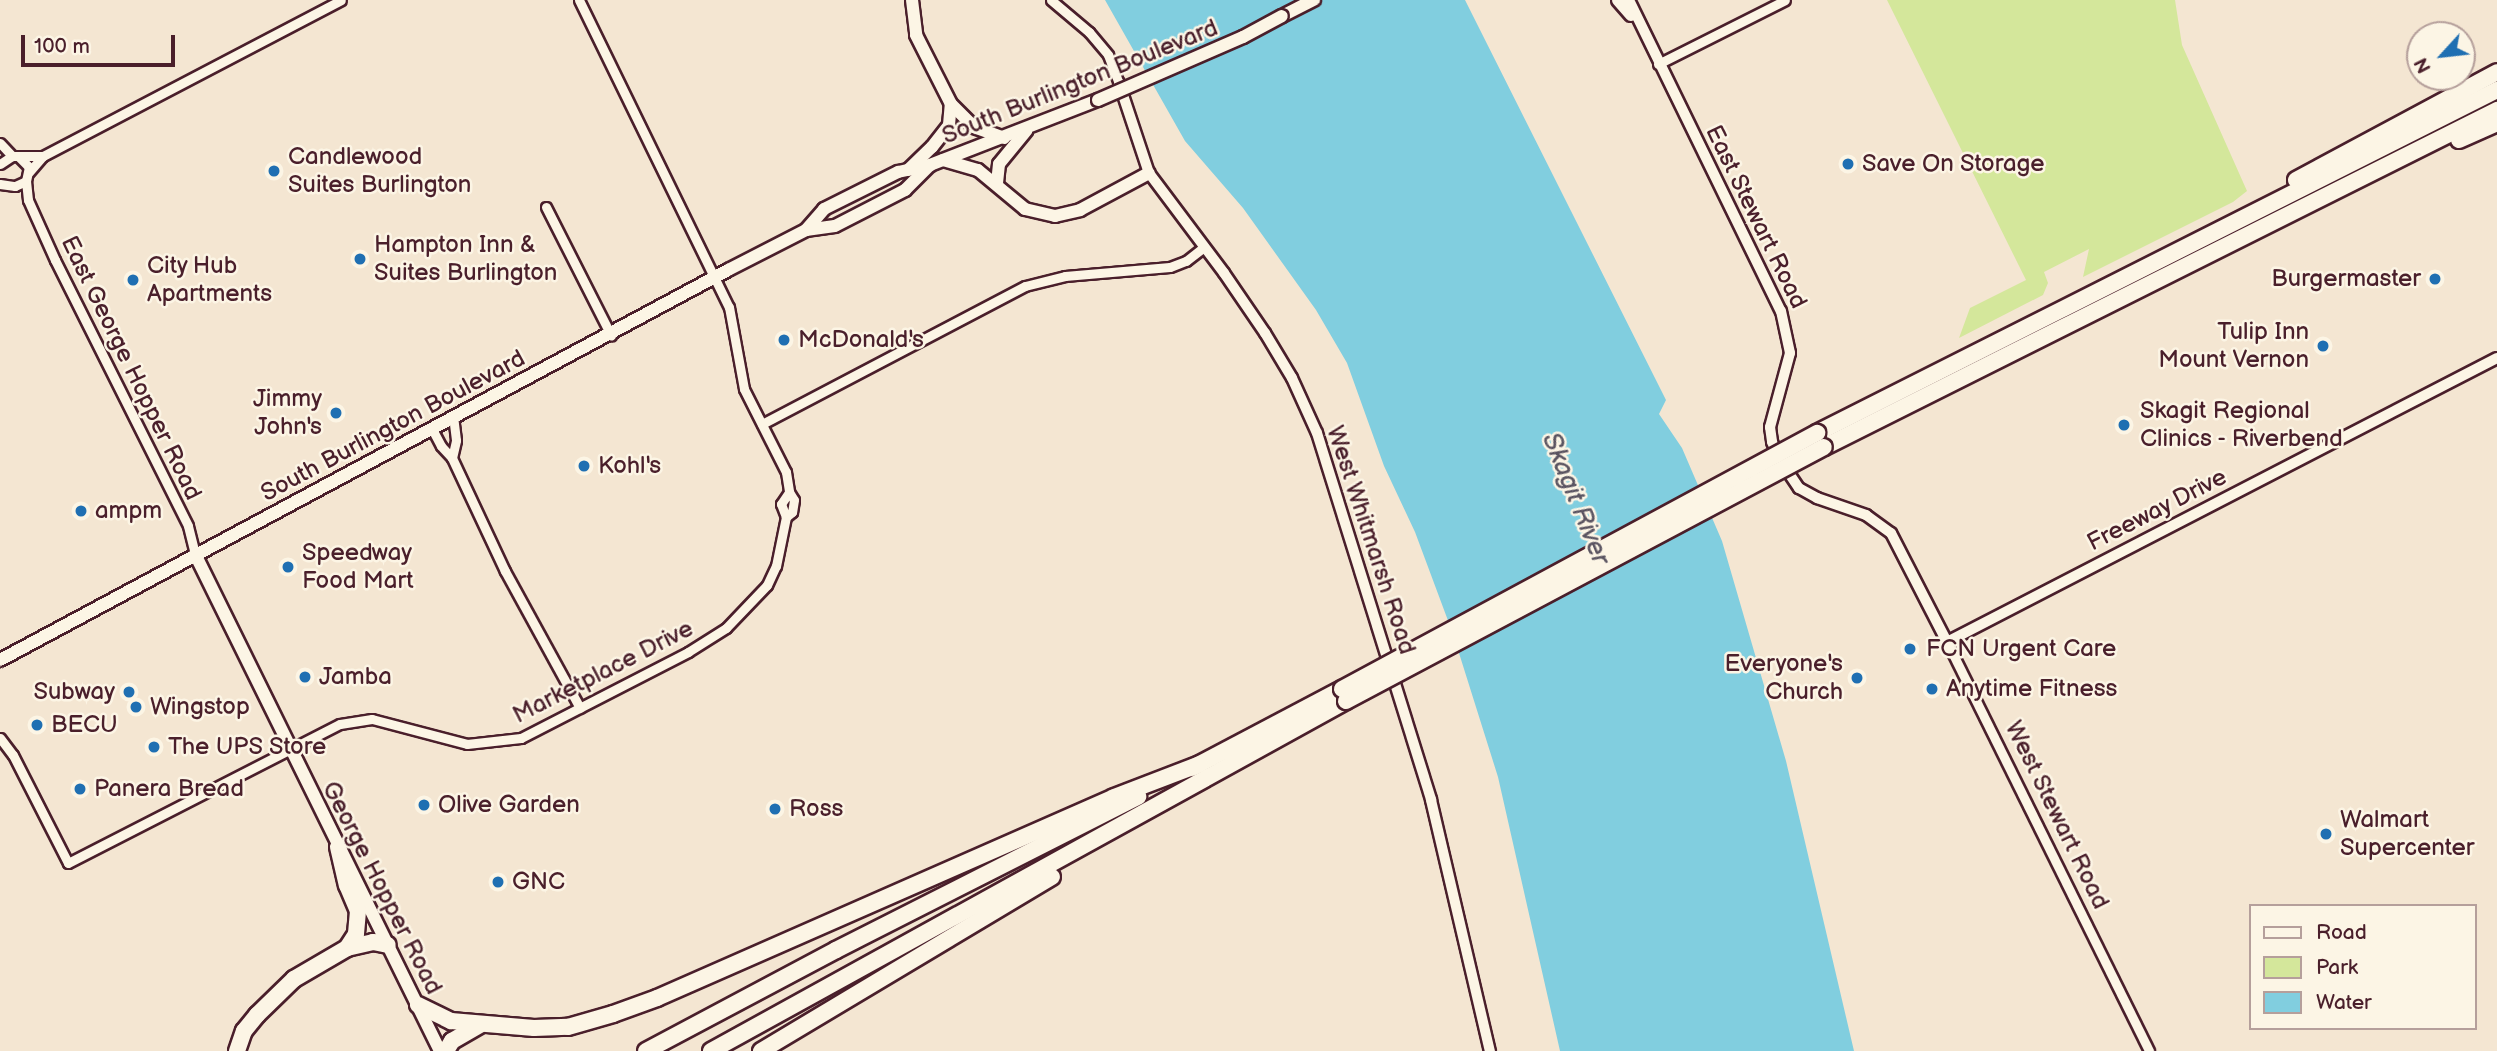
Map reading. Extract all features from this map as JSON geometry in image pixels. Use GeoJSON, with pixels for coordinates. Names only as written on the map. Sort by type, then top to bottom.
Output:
{"type":"FeatureCollection","features":[{"type":"Feature","properties":{"kind":"highway"},"geometry":{"type":"LineString","coordinates":[[2168,256],[2247,206],[2497,72]]}},
{"type":"Feature","properties":{"kind":"highway"},"geometry":{"type":"LineString","coordinates":[[646,1051],[1200,764],[1344,695],[2168,256],[2497,90]]}},
{"type":"Feature","properties":{"kind":"highway"},"geometry":{"type":"LineString","coordinates":[[1820,440],[2497,110]]}},
{"type":"Feature","properties":{"kind":"highway"},"geometry":{"type":"LineString","coordinates":[[2337,190],[2497,123]]}},
{"type":"Feature","properties":{"kind":"highway"},"geometry":{"type":"LineString","coordinates":[[761,1051],[1278,739],[1344,695]]}},
{"type":"Feature","properties":{"kind":"highway"},"geometry":{"type":"LineString","coordinates":[[711,1051],[1278,739]]}},
{"type":"Feature","properties":{"kind":"highway"},"geometry":{"type":"LineString","coordinates":[[418,1005],[451,1021],[534,1028],[568,1027],[646,1002],[926,877],[1114,797],[1200,764]]}},
{"type":"Feature","properties":{"kind":"highway"},"geometry":{"type":"LineString","coordinates":[[338,847],[347,885],[358,911],[356,934],[346,948]]}},
{"type":"Feature","properties":{"kind":"highway"},"geometry":{"type":"LineString","coordinates":[[237,1051],[244,1031],[272,997],[294,979],[346,948],[373,942],[388,945]]}},
{"type":"Feature","properties":{"kind":"highway"},"geometry":{"type":"LineString","coordinates":[[446,1051],[452,1041],[482,1024]]}},
{"type":"Feature","properties":{"kind":"main road"},"geometry":{"type":"LineString","coordinates":[[912,0],[916,35],[951,104],[974,127],[1004,138]]}},
{"type":"Feature","properties":{"kind":"main road","name":"South Burlington Boulevard"},"geometry":{"type":"LineString","coordinates":[[806,230],[824,209],[907,170],[936,163],[1098,100],[1244,37],[1314,0]]}},
{"type":"Feature","properties":{"kind":"main road"},"geometry":{"type":"LineString","coordinates":[[1618,0],[1634,18]]}},
{"type":"Feature","properties":{"kind":"main road"},"geometry":{"type":"LineString","coordinates":[[907,170],[932,148],[949,125],[951,104]]}},
{"type":"Feature","properties":{"kind":"main road"},"geometry":{"type":"LineString","coordinates":[[997,183],[999,164],[1028,128]]}},
{"type":"Feature","properties":{"kind":"main road","name":"South Burlington Boulevard"},"geometry":{"type":"LineString","coordinates":[[0,660],[715,277],[806,230],[835,226],[905,190],[936,163]]}},
{"type":"Feature","properties":{"kind":"main road"},"geometry":{"type":"LineString","coordinates":[[936,163],[967,165],[997,183],[1005,195],[1025,209],[1055,216],[1080,210],[1149,173]]}},
{"type":"Feature","properties":{"kind":"main road","name":"George Hopper Road"},"geometry":{"type":"LineString","coordinates":[[195,554],[440,1051]]}},
{"type":"Feature","properties":{"kind":"street"},"geometry":{"type":"LineString","coordinates":[[5,183],[27,176],[43,156],[341,0]]}},
{"type":"Feature","properties":{"kind":"street"},"geometry":{"type":"LineString","coordinates":[[579,0],[729,307],[744,389],[762,424],[1025,286],[1065,276],[1170,267],[1186,261],[1204,247]]}},
{"type":"Feature","properties":{"kind":"street"},"geometry":{"type":"LineString","coordinates":[[1051,0],[1089,32],[1108,55],[1119,83]]}},
{"type":"Feature","properties":{"kind":"street","name":"East Stewart Road"},"geometry":{"type":"LineString","coordinates":[[1626,0],[1781,312],[1790,353],[1770,427],[1772,442],[1780,460]]}},
{"type":"Feature","properties":{"kind":"street"},"geometry":{"type":"LineString","coordinates":[[1658,64],[1785,0]]}},
{"type":"Feature","properties":{"kind":"street","name":"West Whitmarsh Road"},"geometry":{"type":"LineString","coordinates":[[1119,83],[1149,173],[1258,323],[1292,377],[1317,432],[1431,800],[1490,1051]]}},
{"type":"Feature","properties":{"kind":"street"},"geometry":{"type":"LineString","coordinates":[[0,143],[26,163],[27,176]]}},
{"type":"Feature","properties":{"kind":"street"},"geometry":{"type":"LineString","coordinates":[[1,160],[16,156],[43,156]]}},
{"type":"Feature","properties":{"kind":"street","name":"East George Hopper Road"},"geometry":{"type":"LineString","coordinates":[[27,176],[28,200],[55,260],[188,526],[195,554]]}},
{"type":"Feature","properties":{"kind":"street","name":"East George Hopper Road"},"geometry":{"type":"LineString","coordinates":[[5,183],[28,200]]}},
{"type":"Feature","properties":{"kind":"street"},"geometry":{"type":"LineString","coordinates":[[546,207],[611,335]]}},
{"type":"Feature","properties":{"kind":"street","name":"Freeway Drive"},"geometry":{"type":"LineString","coordinates":[[1947,642],[2497,358]]}},
{"type":"Feature","properties":{"kind":"street"},"geometry":{"type":"LineString","coordinates":[[452,458],[456,440],[453,415]]}},
{"type":"Feature","properties":{"kind":"street","name":"Marketplace Drive"},"geometry":{"type":"LineString","coordinates":[[0,737],[13,755],[68,863],[340,724],[364,718],[467,744],[499,743],[521,738],[688,652],[726,628],[745,612],[766,585],[776,566],[786,517],[792,512],[794,500],[789,492],[786,472],[762,424]]}},
{"type":"Feature","properties":{"kind":"street"},"geometry":{"type":"LineString","coordinates":[[431,427],[452,458],[505,571],[580,708]]}},
{"type":"Feature","properties":{"kind":"street","name":"West Stewart Road"},"geometry":{"type":"LineString","coordinates":[[1780,460],[1799,488],[1817,498],[1866,515],[1891,533],[2149,1051]]}},
{"type":"Feature","properties":{"kind":"green space"},"geometry":{"type":"Polygon","coordinates":[[[1887,0],[2175,0],[2182,45],[2247,191],[2233,202],[2083,277],[2089,249],[2044,272],[2048,283],[2043,295],[1959,338],[1970,308],[2026,280],[1887,0]]]}},
{"type":"Feature","properties":{"kind":"water","name":"Skagit River"},"geometry":{"type":"Polygon","coordinates":[[[1105,0],[1465,0],[1666,400],[1659,414],[1682,448],[1722,541],[1786,761],[1854,1051],[1560,1051],[1498,777],[1453,634],[1415,532],[1384,466],[1347,363],[1316,310],[1243,208],[1185,141],[1105,0]]]}},
{"type":"Feature","properties":{"kind":"place","name":"Save On Storage"},"geometry":{"type":"Point","coordinates":[1848,164]}},
{"type":"Feature","properties":{"kind":"place","name":"Candlewood Suites Burlington"},"geometry":{"type":"Point","coordinates":[274,171]}},
{"type":"Feature","properties":{"kind":"place","name":"Hampton Inn & Suites Burlington"},"geometry":{"type":"Point","coordinates":[360,259]}},
{"type":"Feature","properties":{"kind":"place","name":"Burgermaster"},"geometry":{"type":"Point","coordinates":[2435,279]}},
{"type":"Feature","properties":{"kind":"place","name":"City Hub Apartments"},"geometry":{"type":"Point","coordinates":[133,280]}},
{"type":"Feature","properties":{"kind":"place","name":"McDonald's"},"geometry":{"type":"Point","coordinates":[784,340]}},
{"type":"Feature","properties":{"kind":"place","name":"Tulip Inn Mount Vernon"},"geometry":{"type":"Point","coordinates":[2323,346]}},
{"type":"Feature","properties":{"kind":"place","name":"Jimmy John's"},"geometry":{"type":"Point","coordinates":[336,413]}},
{"type":"Feature","properties":{"kind":"place","name":"Skagit Regional Clinics - Riverbend"},"geometry":{"type":"Point","coordinates":[2124,425]}},
{"type":"Feature","properties":{"kind":"place","name":"Kohl's"},"geometry":{"type":"Point","coordinates":[584,466]}},
{"type":"Feature","properties":{"kind":"place","name":"ampm"},"geometry":{"type":"Point","coordinates":[81,511]}},
{"type":"Feature","properties":{"kind":"place","name":"Speedway Food Mart"},"geometry":{"type":"Point","coordinates":[288,567]}},
{"type":"Feature","properties":{"kind":"place","name":"FCN Urgent Care"},"geometry":{"type":"Point","coordinates":[1910,649]}},
{"type":"Feature","properties":{"kind":"place","name":"Jamba"},"geometry":{"type":"Point","coordinates":[305,677]}},
{"type":"Feature","properties":{"kind":"place","name":"Everyone's Church"},"geometry":{"type":"Point","coordinates":[1857,678]}},
{"type":"Feature","properties":{"kind":"place","name":"Anytime Fitness"},"geometry":{"type":"Point","coordinates":[1932,689]}},
{"type":"Feature","properties":{"kind":"place","name":"Subway"},"geometry":{"type":"Point","coordinates":[129,692]}},
{"type":"Feature","properties":{"kind":"place","name":"Wingstop"},"geometry":{"type":"Point","coordinates":[136,707]}},
{"type":"Feature","properties":{"kind":"place","name":"BECU"},"geometry":{"type":"Point","coordinates":[37,725]}},
{"type":"Feature","properties":{"kind":"place","name":"The UPS Store"},"geometry":{"type":"Point","coordinates":[154,747]}},
{"type":"Feature","properties":{"kind":"place","name":"Panera Bread"},"geometry":{"type":"Point","coordinates":[80,789]}},
{"type":"Feature","properties":{"kind":"place","name":"Olive Garden"},"geometry":{"type":"Point","coordinates":[424,805]}},
{"type":"Feature","properties":{"kind":"place","name":"Ross"},"geometry":{"type":"Point","coordinates":[775,809]}},
{"type":"Feature","properties":{"kind":"place","name":"Walmart Supercenter"},"geometry":{"type":"Point","coordinates":[2326,834]}},
{"type":"Feature","properties":{"kind":"place","name":"GNC"},"geometry":{"type":"Point","coordinates":[498,882]}}]}
